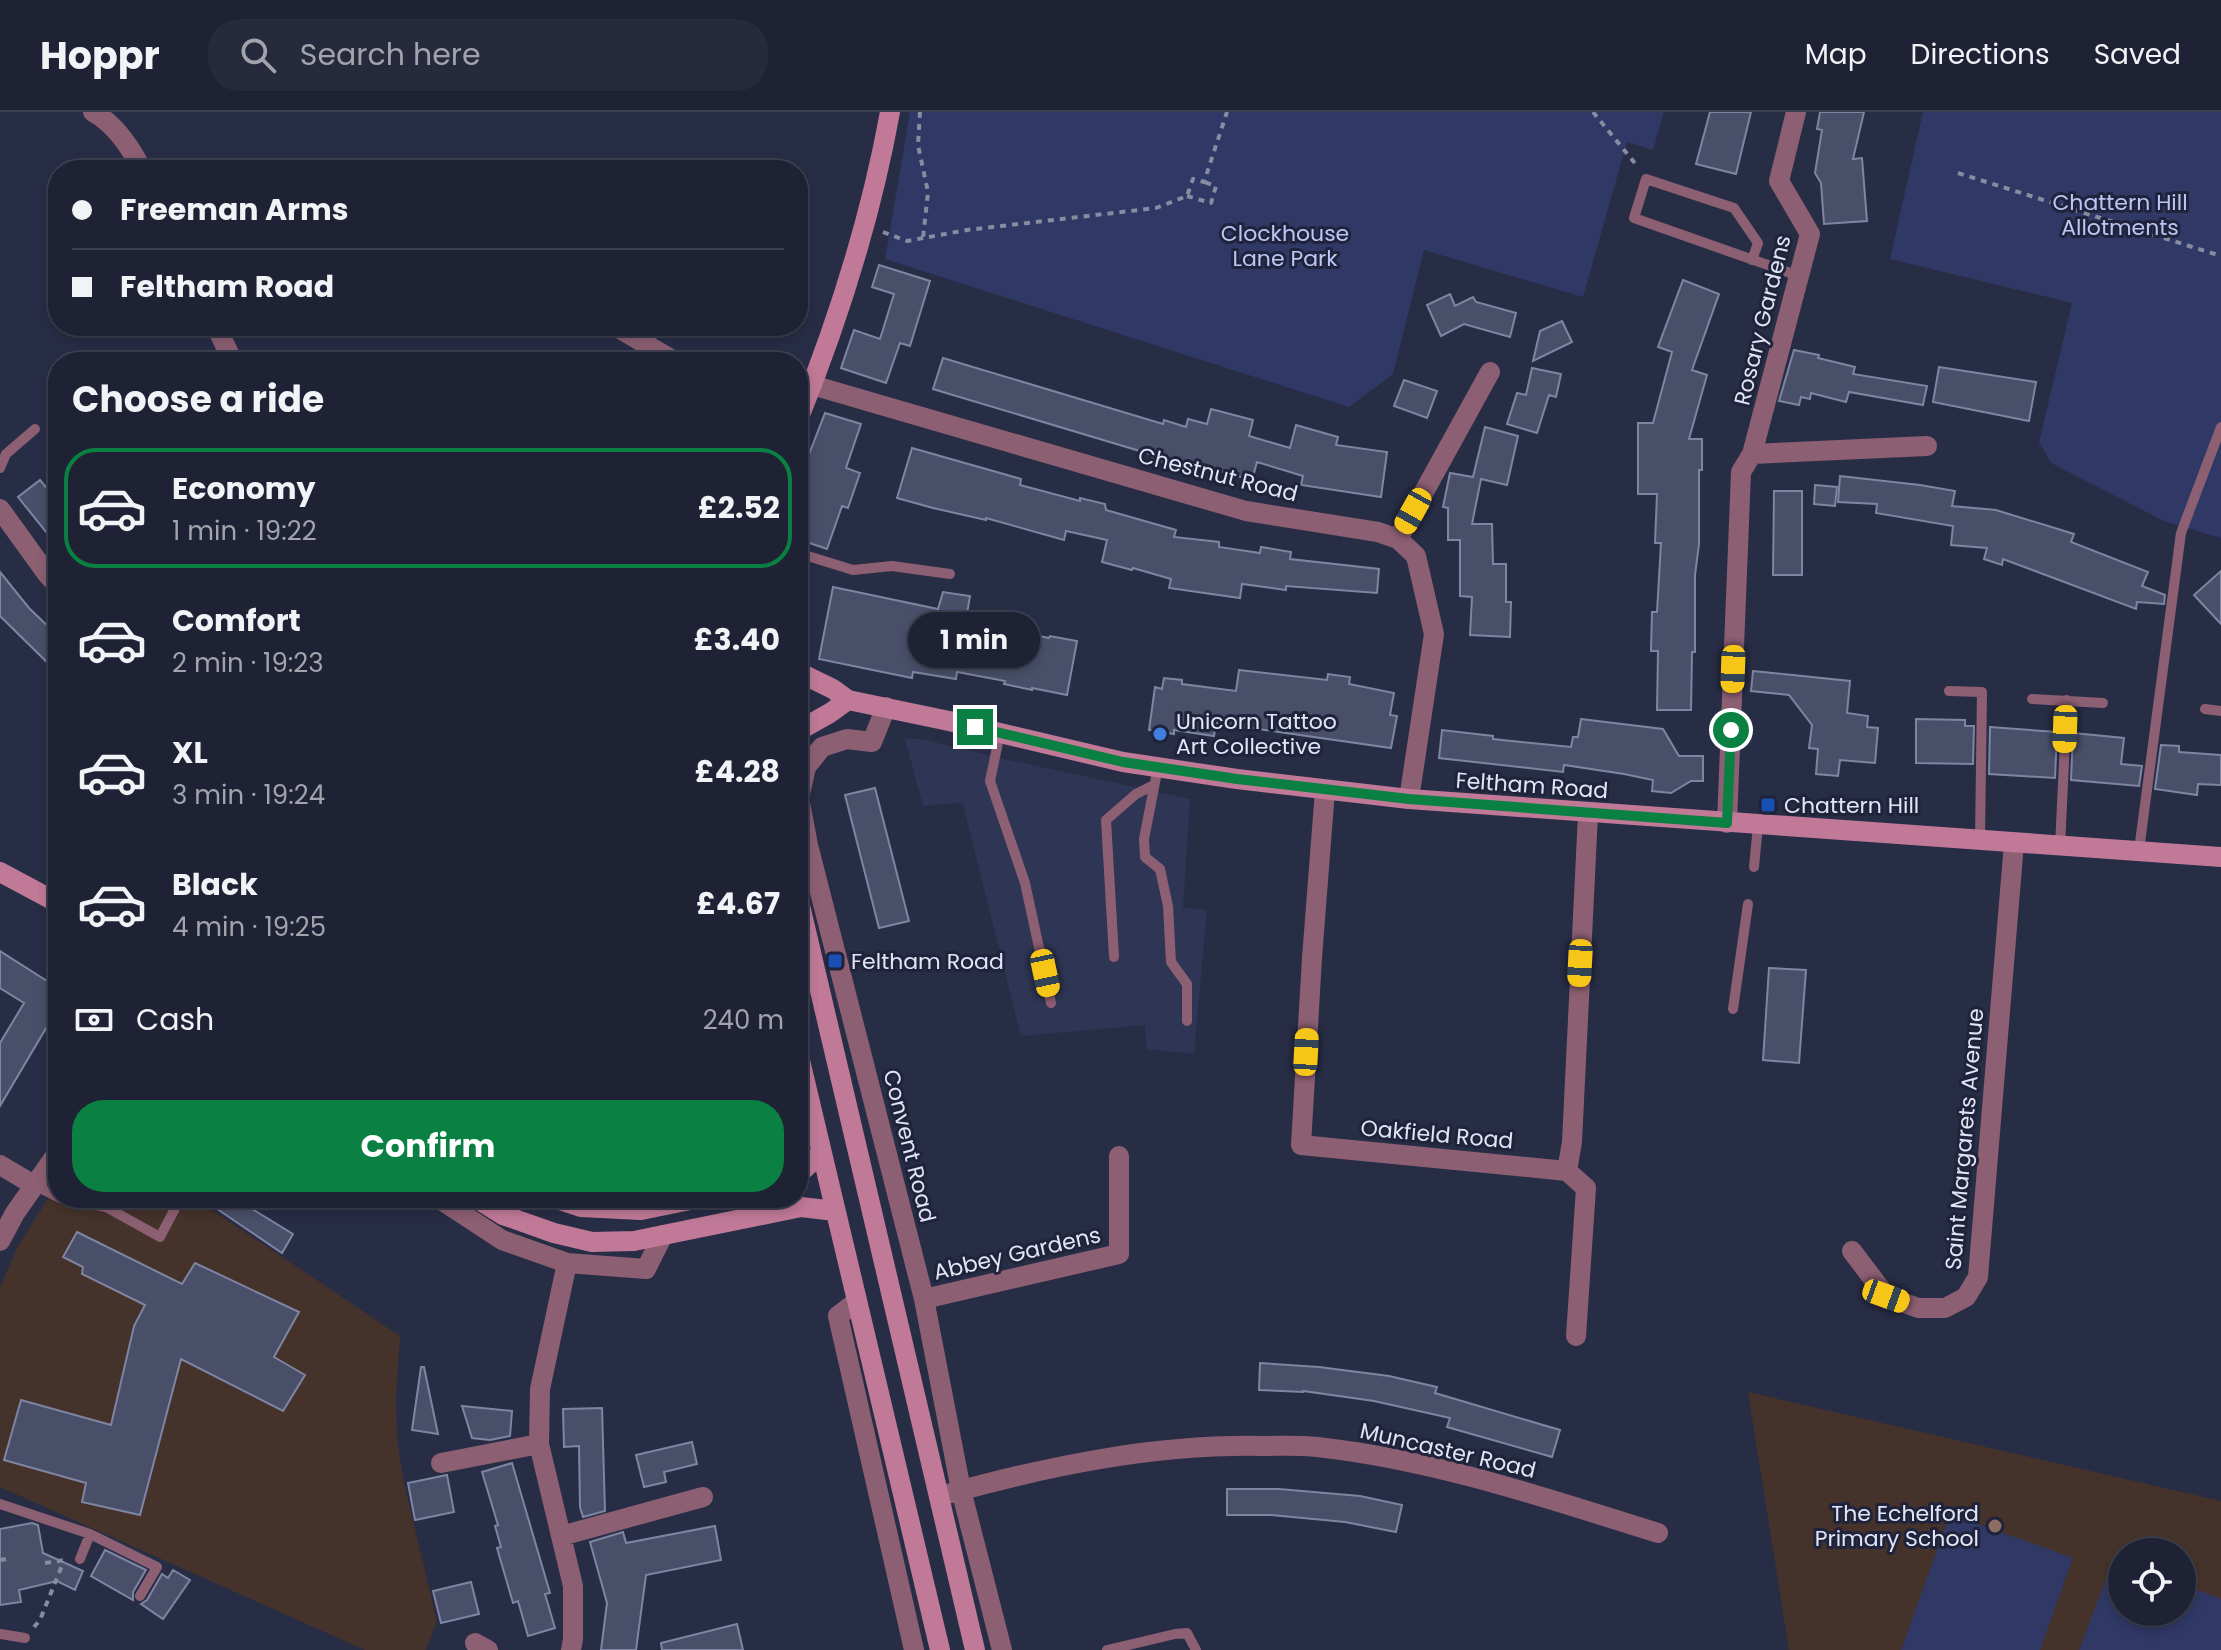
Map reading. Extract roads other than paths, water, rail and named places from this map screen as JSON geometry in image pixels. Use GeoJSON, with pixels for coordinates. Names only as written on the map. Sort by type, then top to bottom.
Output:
{"type":"FeatureCollection","features":[{"type":"Feature","properties":{"kind":"main road"},"geometry":{"type":"LineString","coordinates":[[808,395],[864,226],[890,112]]}},
{"type":"Feature","properties":{"kind":"main road","name":"Feltham Road"},"geometry":{"type":"LineString","coordinates":[[808,677],[848,700],[1088,754],[1156,776],[1588,814],[2221,857]]}},
{"type":"Feature","properties":{"kind":"main road"},"geometry":{"type":"LineString","coordinates":[[808,725],[848,700]]}},
{"type":"Feature","properties":{"kind":"main road"},"geometry":{"type":"LineString","coordinates":[[0,872],[48,898]]}},
{"type":"Feature","properties":{"kind":"main road"},"geometry":{"type":"LineString","coordinates":[[808,939],[975,1650]]}},
{"type":"Feature","properties":{"kind":"main road"},"geometry":{"type":"LineString","coordinates":[[808,1099],[940,1650]]}},
{"type":"Feature","properties":{"kind":"main road"},"geometry":{"type":"LineString","coordinates":[[808,1165],[821,1153]]}},
{"type":"Feature","properties":{"kind":"main road"},"geometry":{"type":"LineString","coordinates":[[492,1208],[554,1233],[592,1242],[634,1241],[796,1208]]}},
{"type":"Feature","properties":{"kind":"main road"},"geometry":{"type":"LineString","coordinates":[[601,1208],[646,1208]]}},
{"type":"Feature","properties":{"kind":"main road"},"geometry":{"type":"LineString","coordinates":[[808,1208],[835,1211]]}},
{"type":"Feature","properties":{"kind":"street"},"geometry":{"type":"LineString","coordinates":[[93,112],[104,118],[137,160]]}},
{"type":"Feature","properties":{"kind":"street","name":"Rosary Gardens"},"geometry":{"type":"LineString","coordinates":[[1752,454],[1810,234],[1779,181],[1796,112]]}},
{"type":"Feature","properties":{"kind":"street"},"geometry":{"type":"LineString","coordinates":[[632,336],[659,352]]}},
{"type":"Feature","properties":{"kind":"street"},"geometry":{"type":"LineString","coordinates":[[1409,799],[1434,634],[1416,556],[1398,539],[1490,372]]}},
{"type":"Feature","properties":{"kind":"street","name":"Chestnut Road"},"geometry":{"type":"LineString","coordinates":[[812,385],[1246,511],[1378,532],[1398,539]]}},
{"type":"Feature","properties":{"kind":"street"},"geometry":{"type":"LineString","coordinates":[[1727,823],[1741,472],[1752,454],[1927,446]]}},
{"type":"Feature","properties":{"kind":"street"},"geometry":{"type":"LineString","coordinates":[[0,509],[48,575]]}},
{"type":"Feature","properties":{"kind":"street","name":"Convent Road"},"geometry":{"type":"LineString","coordinates":[[808,764],[822,747],[847,739],[872,742],[886,707]]}},
{"type":"Feature","properties":{"kind":"street","name":"Oakfield Road"},"geometry":{"type":"LineString","coordinates":[[1325,790],[1301,1145],[1567,1171]]}},
{"type":"Feature","properties":{"kind":"street"},"geometry":{"type":"LineString","coordinates":[[1576,1336],[1586,1188],[1567,1171],[1572,1142],[1588,814]]}},
{"type":"Feature","properties":{"kind":"street","name":"Saint Margarets Avenue"},"geometry":{"type":"LineString","coordinates":[[1852,1251],[1886,1296],[1918,1308],[1945,1308],[1966,1297],[1978,1277],[2014,843]]}},
{"type":"Feature","properties":{"kind":"street","name":"Convent Road"},"geometry":{"type":"LineString","coordinates":[[808,866],[924,1299],[961,1490],[1002,1650]]}},
{"type":"Feature","properties":{"kind":"street","name":"Abbey Gardens"},"geometry":{"type":"LineString","coordinates":[[924,1299],[1119,1254],[1119,1156]]}},
{"type":"Feature","properties":{"kind":"street"},"geometry":{"type":"LineString","coordinates":[[0,1165],[34,1185]]}},
{"type":"Feature","properties":{"kind":"street"},"geometry":{"type":"LineString","coordinates":[[0,1241],[15,1213],[48,1166]]}},
{"type":"Feature","properties":{"kind":"street"},"geometry":{"type":"LineString","coordinates":[[453,1208],[502,1240],[567,1263],[646,1269],[663,1235]]}},
{"type":"Feature","properties":{"kind":"street"},"geometry":{"type":"LineString","coordinates":[[567,1263],[540,1389],[539,1444],[573,1586],[571,1650]]}},
{"type":"Feature","properties":{"kind":"street"},"geometry":{"type":"LineString","coordinates":[[856,1302],[838,1316],[914,1650]]}},
{"type":"Feature","properties":{"kind":"street"},"geometry":{"type":"LineString","coordinates":[[441,1463],[539,1444]]}},
{"type":"Feature","properties":{"kind":"street","name":"Muncaster Road"},"geometry":{"type":"LineString","coordinates":[[940,1496],[1059,1467],[1134,1453],[1216,1445],[1314,1446],[1401,1459],[1493,1481],[1658,1533]]}},
{"type":"Feature","properties":{"kind":"street"},"geometry":{"type":"LineString","coordinates":[[561,1536],[703,1497]]}},
{"type":"Feature","properties":{"kind":"lane"},"geometry":{"type":"LineString","coordinates":[[1752,260],[1758,243],[1734,208],[1646,179],[1634,218],[1752,260],[1799,276]]}},
{"type":"Feature","properties":{"kind":"lane"},"geometry":{"type":"LineString","coordinates":[[2139,850],[2181,533],[2221,427]]}},
{"type":"Feature","properties":{"kind":"lane"},"geometry":{"type":"LineString","coordinates":[[0,468],[6,454],[35,429]]}},
{"type":"Feature","properties":{"kind":"lane"},"geometry":{"type":"LineString","coordinates":[[808,556],[853,570],[892,566],[950,574]]}},
{"type":"Feature","properties":{"kind":"lane"},"geometry":{"type":"LineString","coordinates":[[1949,691],[1982,692],[1980,840]]}},
{"type":"Feature","properties":{"kind":"lane"},"geometry":{"type":"LineString","coordinates":[[2032,699],[2103,703]]}},
{"type":"Feature","properties":{"kind":"lane"},"geometry":{"type":"LineString","coordinates":[[2060,846],[2067,700]]}},
{"type":"Feature","properties":{"kind":"lane"},"geometry":{"type":"LineString","coordinates":[[2205,709],[2221,711]]}},
{"type":"Feature","properties":{"kind":"lane"},"geometry":{"type":"LineString","coordinates":[[1000,733],[990,781],[1025,883],[1051,1003]]}},
{"type":"Feature","properties":{"kind":"lane"},"geometry":{"type":"LineString","coordinates":[[1114,957],[1106,820],[1156,776]]}},
{"type":"Feature","properties":{"kind":"lane"},"geometry":{"type":"LineString","coordinates":[[1156,776],[1144,839],[1145,857],[1160,869],[1168,906],[1171,962],[1187,984],[1187,1021]]}},
{"type":"Feature","properties":{"kind":"lane"},"geometry":{"type":"LineString","coordinates":[[1754,867],[1758,825]]}},
{"type":"Feature","properties":{"kind":"lane"},"geometry":{"type":"LineString","coordinates":[[1733,1009],[1748,904]]}},
{"type":"Feature","properties":{"kind":"lane"},"geometry":{"type":"LineString","coordinates":[[34,1185],[48,1192]]}},
{"type":"Feature","properties":{"kind":"lane"},"geometry":{"type":"LineString","coordinates":[[116,1208],[160,1237],[175,1208]]}},
{"type":"Feature","properties":{"kind":"lane"},"geometry":{"type":"LineString","coordinates":[[0,1504],[90,1534],[157,1567],[140,1596]]}},
{"type":"Feature","properties":{"kind":"lane"},"geometry":{"type":"LineString","coordinates":[[80,1559],[90,1534]]}},
{"type":"Feature","properties":{"kind":"lane"},"geometry":{"type":"LineString","coordinates":[[1107,1650],[1187,1633],[1196,1650]]}},
{"type":"Feature","properties":{"kind":"lane"},"geometry":{"type":"LineString","coordinates":[[0,1634],[25,1638]]}},
{"type":"Feature","properties":{"kind":"place","name":"Unicorn Tattoo Art Collective"},"geometry":{"type":"Point","coordinates":[1160,734]}},
{"type":"Feature","properties":{"kind":"place","name":"Chattern Hill"},"geometry":{"type":"Point","coordinates":[1768,805]}},
{"type":"Feature","properties":{"kind":"place","name":"Feltham Road"},"geometry":{"type":"Point","coordinates":[835,961]}},
{"type":"Feature","properties":{"kind":"place","name":"The Echelford Primary School"},"geometry":{"type":"Point","coordinates":[1995,1526]}},
{"type":"Feature","properties":{"kind":"park label","name":"Chattern Hill Allotments"},"geometry":{"type":"Point","coordinates":[2120,214]}},
{"type":"Feature","properties":{"kind":"park label","name":"Clockhouse Lane Park"},"geometry":{"type":"Point","coordinates":[1285,246]}}]}
